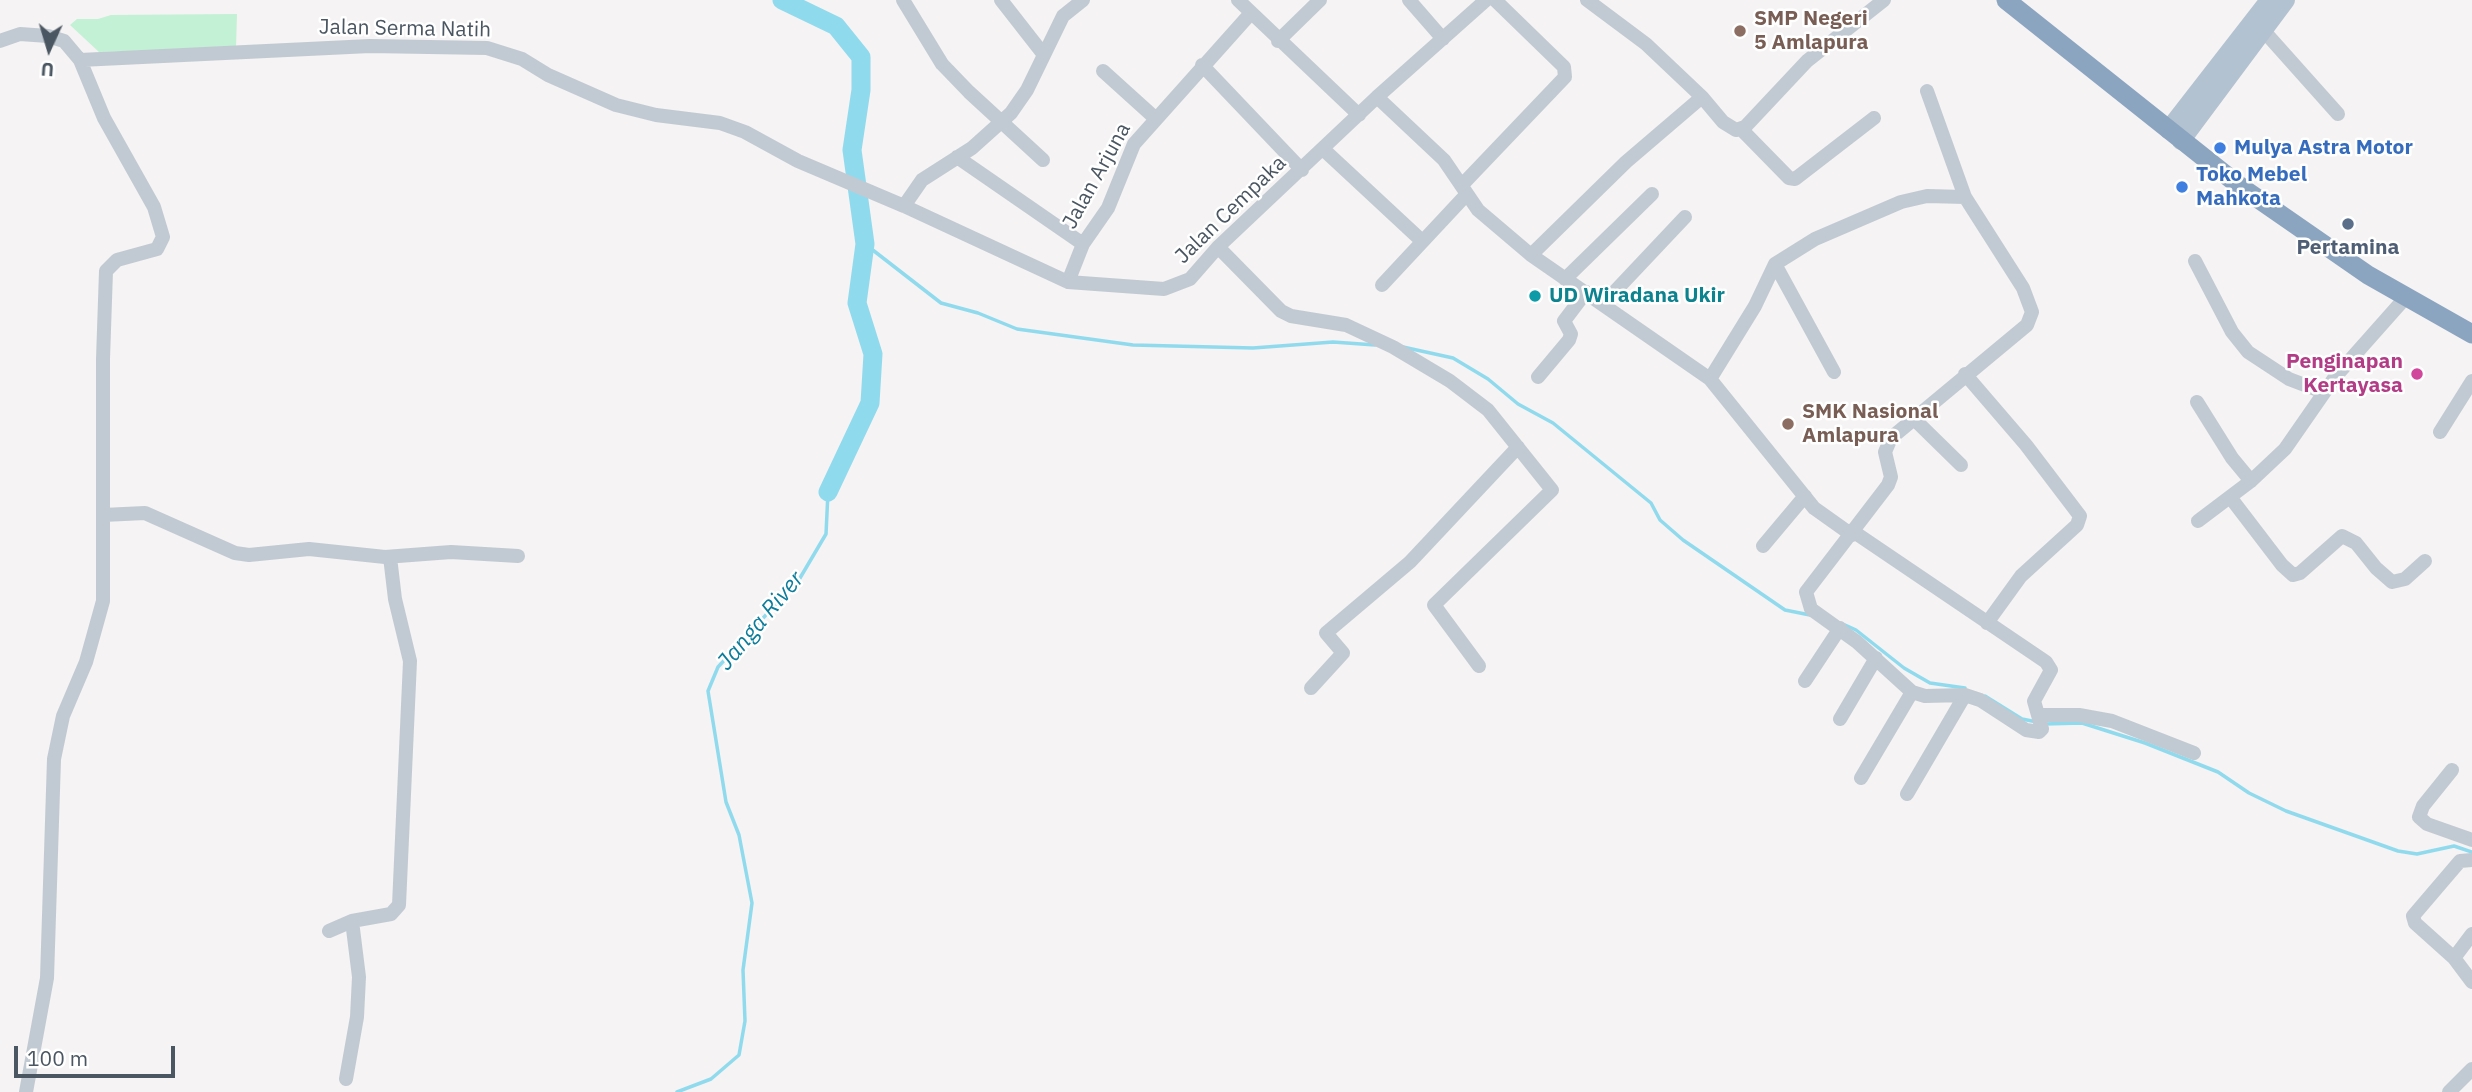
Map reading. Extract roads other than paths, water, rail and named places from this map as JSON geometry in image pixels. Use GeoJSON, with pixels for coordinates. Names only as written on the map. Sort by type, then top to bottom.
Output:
{"type":"FeatureCollection","features":[{"type":"Feature","properties":{"kind":"highway"},"geometry":{"type":"LineString","coordinates":[[2006,0],[2174,135],[2283,218],[2368,275],[2472,334]]}},
{"type":"Feature","properties":{"kind":"main road"},"geometry":{"type":"LineString","coordinates":[[2174,135],[2269,0]]}},
{"type":"Feature","properties":{"kind":"main road"},"geometry":{"type":"LineString","coordinates":[[2174,135],[2286,0]]}},
{"type":"Feature","properties":{"kind":"street"},"geometry":{"type":"LineString","coordinates":[[903,0],[942,64],[1043,160]]}},
{"type":"Feature","properties":{"kind":"street"},"geometry":{"type":"LineString","coordinates":[[1001,0],[1044,55]]}},
{"type":"Feature","properties":{"kind":"street"},"geometry":{"type":"LineString","coordinates":[[1278,41],[1320,0]]}},
{"type":"Feature","properties":{"kind":"street"},"geometry":{"type":"LineString","coordinates":[[1409,0],[1443,39]]}},
{"type":"Feature","properties":{"kind":"street","name":"Jalan Cempaka"},"geometry":{"type":"LineString","coordinates":[[798,161],[904,206],[1068,282],[1172,287],[1190,279],[1218,247],[1377,97],[1486,0]]}},
{"type":"Feature","properties":{"kind":"street"},"geometry":{"type":"LineString","coordinates":[[1382,285],[1564,78],[1563,67],[1495,0]]}},
{"type":"Feature","properties":{"kind":"street"},"geometry":{"type":"LineString","coordinates":[[1587,0],[1646,44],[1702,97],[1723,122],[1730,128],[1741,129],[1789,178],[1795,179],[1874,118]]}},
{"type":"Feature","properties":{"kind":"street"},"geometry":{"type":"LineString","coordinates":[[1741,129],[1807,61],[1884,0]]}},
{"type":"Feature","properties":{"kind":"street"},"geometry":{"type":"LineString","coordinates":[[904,206],[922,180],[1003,122],[1027,90],[1063,16],[1080,1]]}},
{"type":"Feature","properties":{"kind":"street"},"geometry":{"type":"LineString","coordinates":[[1240,1],[1278,41],[1359,116]]}},
{"type":"Feature","properties":{"kind":"street","name":"Jalan Arjuna"},"geometry":{"type":"LineString","coordinates":[[1068,282],[1083,244],[1108,208],[1134,144],[1251,13]]}},
{"type":"Feature","properties":{"kind":"street"},"geometry":{"type":"LineString","coordinates":[[2263,30],[2338,114]]}},
{"type":"Feature","properties":{"kind":"street"},"geometry":{"type":"LineString","coordinates":[[0,41],[20,34],[48,36],[64,41],[80,60],[104,118],[154,207],[163,233],[157,249],[117,260],[106,271],[103,601],[86,662],[64,716],[54,758],[47,978],[26,1092]]}},
{"type":"Feature","properties":{"kind":"street","name":"Jalan Serma Natih"},"geometry":{"type":"LineString","coordinates":[[80,60],[357,47],[487,48],[522,59],[548,75],[616,105],[656,115],[720,123],[745,132],[798,161]]}},
{"type":"Feature","properties":{"kind":"street"},"geometry":{"type":"LineString","coordinates":[[1202,65],[1302,170]]}},
{"type":"Feature","properties":{"kind":"street"},"geometry":{"type":"LineString","coordinates":[[1103,71],[1155,118]]}},
{"type":"Feature","properties":{"kind":"street"},"geometry":{"type":"LineString","coordinates":[[1377,97],[1444,160],[1464,190],[1531,255],[1710,379],[1820,513],[1853,533],[2050,666],[2049,678],[2036,695],[2040,721],[2038,733],[2026,730],[1980,700],[1965,695],[1925,696],[1912,692],[1840,628],[1815,612],[1805,597],[1810,585],[1853,533],[1891,477],[1885,445],[1965,374],[2027,325],[2032,312],[2023,288],[1965,197],[1927,91]]}},
{"type":"Feature","properties":{"kind":"street"},"geometry":{"type":"LineString","coordinates":[[1531,255],[1626,162],[1702,97]]}},
{"type":"Feature","properties":{"kind":"street"},"geometry":{"type":"LineString","coordinates":[[1323,149],[1422,241]]}},
{"type":"Feature","properties":{"kind":"street"},"geometry":{"type":"LineString","coordinates":[[957,157],[1083,244]]}},
{"type":"Feature","properties":{"kind":"street"},"geometry":{"type":"LineString","coordinates":[[1565,279],[1652,194]]}},
{"type":"Feature","properties":{"kind":"street"},"geometry":{"type":"LineString","coordinates":[[1710,379],[1755,306],[1775,264],[1815,239],[1901,202],[1927,196],[1965,197]]}},
{"type":"Feature","properties":{"kind":"street"},"geometry":{"type":"LineString","coordinates":[[1603,304],[1685,217]]}},
{"type":"Feature","properties":{"kind":"street"},"geometry":{"type":"LineString","coordinates":[[1218,247],[1281,311],[1301,318],[1346,325],[1393,347],[1450,381],[1488,410],[1552,491],[1434,605],[1479,666]]}},
{"type":"Feature","properties":{"kind":"street"},"geometry":{"type":"LineString","coordinates":[[2195,261],[2232,332],[2248,352],[2280,374],[2323,392]]}},
{"type":"Feature","properties":{"kind":"street"},"geometry":{"type":"LineString","coordinates":[[1775,264],[1834,372]]}},
{"type":"Feature","properties":{"kind":"street"},"geometry":{"type":"LineString","coordinates":[[1538,377],[1569,340],[1571,334],[1564,326],[1565,318],[1586,292]]}},
{"type":"Feature","properties":{"kind":"street"},"geometry":{"type":"LineString","coordinates":[[2198,521],[2251,481],[2285,449],[2323,392],[2406,297]]}},
{"type":"Feature","properties":{"kind":"street"},"geometry":{"type":"LineString","coordinates":[[1965,374],[2026,445],[2080,516],[2077,525],[2021,576],[1987,623]]}},
{"type":"Feature","properties":{"kind":"street"},"geometry":{"type":"LineString","coordinates":[[2440,432],[2472,381]]}},
{"type":"Feature","properties":{"kind":"street"},"geometry":{"type":"LineString","coordinates":[[2197,402],[2232,458],[2251,481]]}},
{"type":"Feature","properties":{"kind":"street"},"geometry":{"type":"LineString","coordinates":[[1913,418],[1961,465]]}},
{"type":"Feature","properties":{"kind":"street"},"geometry":{"type":"LineString","coordinates":[[1311,688],[1343,653],[1326,633],[1410,562],[1518,447]]}},
{"type":"Feature","properties":{"kind":"street"},"geometry":{"type":"LineString","coordinates":[[1763,546],[1805,496]]}},
{"type":"Feature","properties":{"kind":"street"},"geometry":{"type":"LineString","coordinates":[[2230,497],[2282,565],[2293,575],[2300,573],[2342,536],[2356,543],[2376,568],[2392,582],[2405,579],[2425,561]]}},
{"type":"Feature","properties":{"kind":"street"},"geometry":{"type":"LineString","coordinates":[[103,515],[145,513],[235,553],[248,555],[309,549],[390,557],[443,552],[518,556]]}},
{"type":"Feature","properties":{"kind":"street"},"geometry":{"type":"LineString","coordinates":[[329,931],[352,921],[391,914],[399,905],[410,661],[395,599],[390,557]]}},
{"type":"Feature","properties":{"kind":"street"},"geometry":{"type":"LineString","coordinates":[[1805,681],[1840,628]]}},
{"type":"Feature","properties":{"kind":"street"},"geometry":{"type":"LineString","coordinates":[[1840,719],[1876,658]]}},
{"type":"Feature","properties":{"kind":"street"},"geometry":{"type":"LineString","coordinates":[[1861,778],[1912,692]]}},
{"type":"Feature","properties":{"kind":"street"},"geometry":{"type":"LineString","coordinates":[[1908,794],[1965,695]]}},
{"type":"Feature","properties":{"kind":"street"},"geometry":{"type":"LineString","coordinates":[[2040,721],[2079,715],[2112,722],[2194,753]]}},
{"type":"Feature","properties":{"kind":"street"},"geometry":{"type":"LineString","coordinates":[[2452,770],[2423,806],[2418,817],[2427,824],[2472,840]]}},
{"type":"Feature","properties":{"kind":"street"},"geometry":{"type":"LineString","coordinates":[[2472,860],[2460,860],[2413,916],[2414,923],[2454,958],[2472,982]]}},
{"type":"Feature","properties":{"kind":"street"},"geometry":{"type":"LineString","coordinates":[[346,1079],[358,1017],[359,977],[352,921]]}},
{"type":"Feature","properties":{"kind":"street"},"geometry":{"type":"LineString","coordinates":[[2454,958],[2472,934]]}},
{"type":"Feature","properties":{"kind":"street"},"geometry":{"type":"LineString","coordinates":[[2449,1092],[2472,1069]]}},
{"type":"Feature","properties":{"kind":"waterway","name":"Janga River"},"geometry":{"type":"LineString","coordinates":[[782,0],[836,26],[861,57],[861,90],[852,150],[865,244],[857,303],[873,354],[870,403],[828,492]]}},
{"type":"Feature","properties":{"kind":"waterway"},"geometry":{"type":"LineString","coordinates":[[865,244],[941,303],[978,313],[1017,329],[1133,345],[1253,348],[1333,342],[1375,345]]}},
{"type":"Feature","properties":{"kind":"waterway"},"geometry":{"type":"LineString","coordinates":[[1403,347],[1453,358],[1488,379],[1518,404],[1553,423],[1651,503],[1660,520],[1683,540],[1785,610],[1810,615]]}},
{"type":"Feature","properties":{"kind":"waterway","name":"Janga River"},"geometry":{"type":"LineString","coordinates":[[677,1092],[711,1079],[739,1055],[745,1021],[743,970],[752,903],[739,835],[726,802],[708,691],[718,667],[800,578],[826,534],[828,492]]}},
{"type":"Feature","properties":{"kind":"waterway"},"geometry":{"type":"LineString","coordinates":[[1845,625],[1856,630],[1904,668],[1930,683],[1965,688]]}},
{"type":"Feature","properties":{"kind":"waterway"},"geometry":{"type":"LineString","coordinates":[[1985,696],[2022,719],[2037,722]]}},
{"type":"Feature","properties":{"kind":"waterway"},"geometry":{"type":"LineString","coordinates":[[2044,724],[2082,723],[2145,743],[2218,772],[2249,793],[2286,811],[2398,851],[2417,854],[2454,846],[2472,852]]}},
{"type":"Feature","properties":{"kind":"place","name":"SMP Negeri 5 Amlapura"},"geometry":{"type":"Point","coordinates":[1740,31]}},
{"type":"Feature","properties":{"kind":"place","name":"Mulya Astra Motor"},"geometry":{"type":"Point","coordinates":[2220,148]}},
{"type":"Feature","properties":{"kind":"place","name":"Toko Mebel Mahkota"},"geometry":{"type":"Point","coordinates":[2182,187]}},
{"type":"Feature","properties":{"kind":"place","name":"Pertamina"},"geometry":{"type":"Point","coordinates":[2348,224]}},
{"type":"Feature","properties":{"kind":"place","name":"UD Wiradana Ukir"},"geometry":{"type":"Point","coordinates":[1535,296]}},
{"type":"Feature","properties":{"kind":"place","name":"Penginapan Kertayasa"},"geometry":{"type":"Point","coordinates":[2417,374]}},
{"type":"Feature","properties":{"kind":"place","name":"SMK Nasional Amlapura"},"geometry":{"type":"Point","coordinates":[1788,424]}}]}
